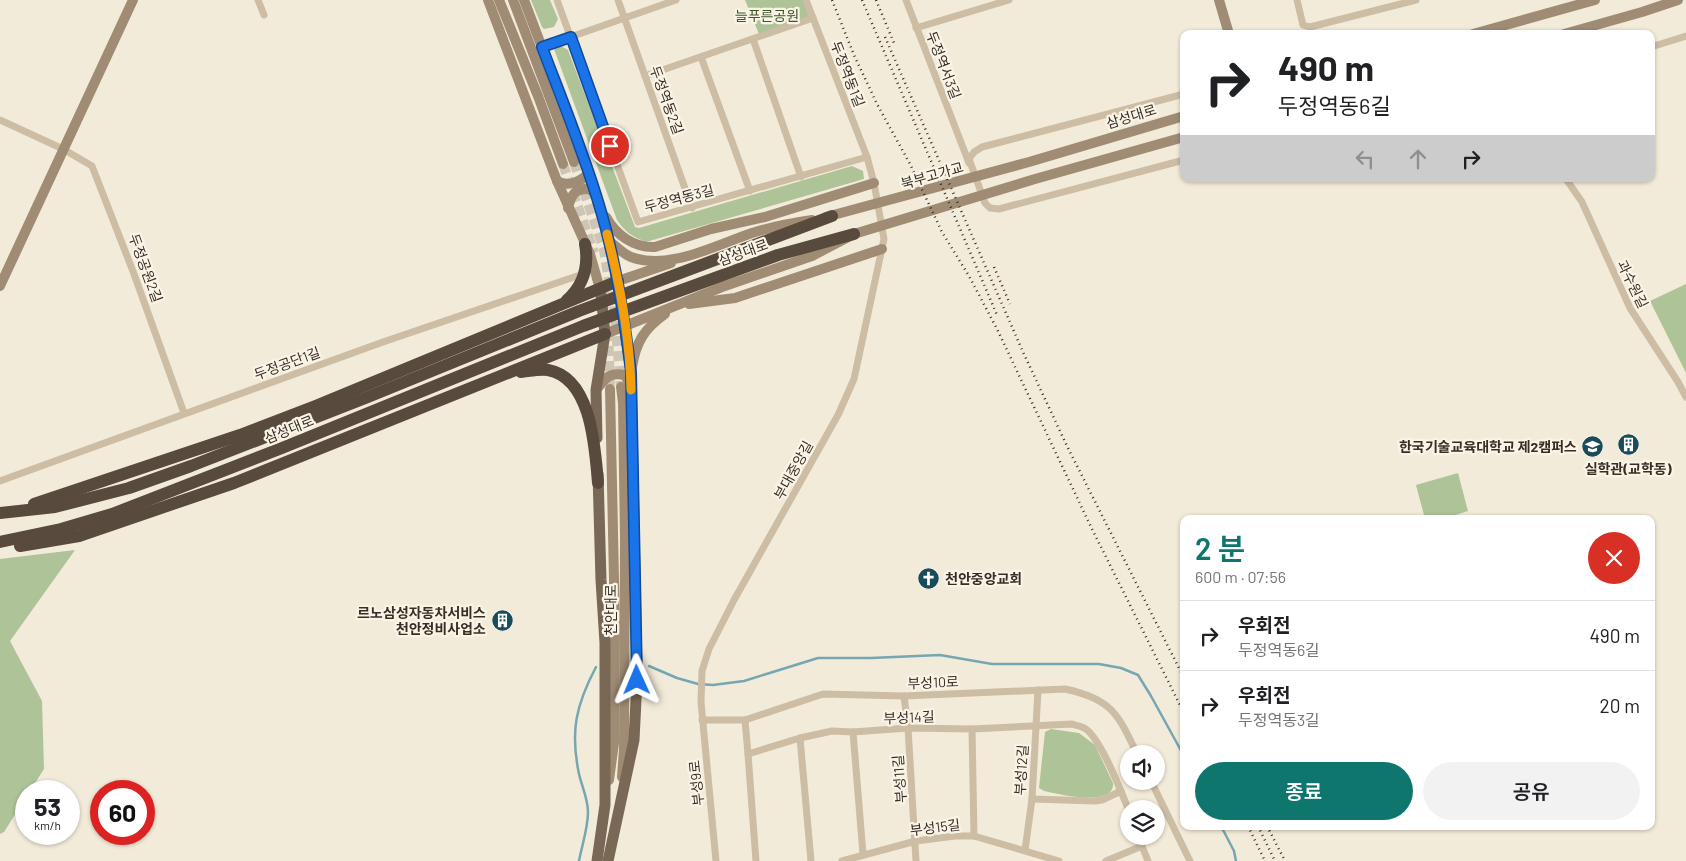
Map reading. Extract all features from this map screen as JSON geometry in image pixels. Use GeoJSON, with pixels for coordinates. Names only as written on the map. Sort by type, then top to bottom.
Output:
{"type":"FeatureCollection","features":[{"type":"Feature","properties":{"kind":"highway","name":"삼성대로"},"geometry":{"type":"LineString","coordinates":[[0,513],[55,507],[129,488],[191,466],[368,398],[578,311],[838,215]]}},
{"type":"Feature","properties":{"kind":"highway","name":"삼성대로"},"geometry":{"type":"LineString","coordinates":[[0,542],[61,529],[112,514],[291,445],[583,326],[778,255],[854,234]]}},
{"type":"Feature","properties":{"kind":"highway"},"geometry":{"type":"LineString","coordinates":[[561,305],[575,293],[580,285],[587,257],[585,244]]}},
{"type":"Feature","properties":{"kind":"highway"},"geometry":{"type":"LineString","coordinates":[[15,511],[240,435],[301,412],[618,281]]}},
{"type":"Feature","properties":{"kind":"highway"},"geometry":{"type":"LineString","coordinates":[[0,549],[79,536],[234,483],[605,334]]}},
{"type":"Feature","properties":{"kind":"highway"},"geometry":{"type":"LineString","coordinates":[[506,374],[549,370],[570,380],[578,390],[588,414],[596,458],[598,483]]}},
{"type":"Feature","properties":{"kind":"main road"},"geometry":{"type":"LineString","coordinates":[[0,286],[133,0]]}},
{"type":"Feature","properties":{"kind":"main road"},"geometry":{"type":"LineString","coordinates":[[488,0],[557,181],[585,244],[600,289],[605,334],[596,390],[605,643],[605,805]]}},
{"type":"Feature","properties":{"kind":"main road"},"geometry":{"type":"LineString","coordinates":[[499,0],[568,163],[513,0]]}},
{"type":"Feature","properties":{"kind":"main road"},"geometry":{"type":"LineString","coordinates":[[524,0],[588,169],[600,207],[618,281],[631,372]]}},
{"type":"Feature","properties":{"kind":"main road"},"geometry":{"type":"LineString","coordinates":[[1218,0],[1228,30]]}},
{"type":"Feature","properties":{"kind":"main road"},"geometry":{"type":"LineString","coordinates":[[1487,30],[1595,0]]}},
{"type":"Feature","properties":{"kind":"main road"},"geometry":{"type":"LineString","coordinates":[[1578,30],[1678,0]]}},
{"type":"Feature","properties":{"kind":"main road"},"geometry":{"type":"LineString","coordinates":[[1642,12],[1686,3]]}},
{"type":"Feature","properties":{"kind":"main road","name":"삼성대로"},"geometry":{"type":"LineString","coordinates":[[1029,162],[1180,117]]}},
{"type":"Feature","properties":{"kind":"main road"},"geometry":{"type":"LineString","coordinates":[[605,334],[722,286],[812,256],[854,234],[1035,179],[1180,138]]}},
{"type":"Feature","properties":{"kind":"main road","name":"북부고가교"},"geometry":{"type":"LineString","coordinates":[[618,281],[754,233],[786,224],[838,215],[1029,162]]}},
{"type":"Feature","properties":{"kind":"main road"},"geometry":{"type":"LineString","coordinates":[[557,181],[565,184],[577,182],[586,176],[588,169]]}},
{"type":"Feature","properties":{"kind":"main road"},"geometry":{"type":"LineString","coordinates":[[600,207],[609,223],[625,239],[636,244],[655,247],[711,229],[765,217],[874,182]]}},
{"type":"Feature","properties":{"kind":"main road"},"geometry":{"type":"LineString","coordinates":[[568,208],[572,195],[578,191],[590,189],[596,194]]}},
{"type":"Feature","properties":{"kind":"main road"},"geometry":{"type":"LineString","coordinates":[[609,242],[633,258],[679,260]]}},
{"type":"Feature","properties":{"kind":"main road"},"geometry":{"type":"LineString","coordinates":[[626,387],[636,346],[640,339],[656,320],[677,305],[735,298],[883,244]]}},
{"type":"Feature","properties":{"kind":"main road"},"geometry":{"type":"LineString","coordinates":[[596,390],[608,376],[612,374],[625,375],[637,680],[634,740],[608,861]]}},
{"type":"Feature","properties":{"kind":"main road","name":"천안대로"},"geometry":{"type":"LineString","coordinates":[[597,861],[614,743],[615,626],[610,389]]}},
{"type":"Feature","properties":{"kind":"street"},"geometry":{"type":"LineString","coordinates":[[258,0],[264,15]]}},
{"type":"Feature","properties":{"kind":"street","name":"두정역동3길"},"geometry":{"type":"LineString","coordinates":[[557,0],[638,222],[867,157]]}},
{"type":"Feature","properties":{"kind":"street","name":"두정역동2길"},"geometry":{"type":"LineString","coordinates":[[618,0],[692,208]]}},
{"type":"Feature","properties":{"kind":"street"},"geometry":{"type":"LineString","coordinates":[[542,47],[676,0]]}},
{"type":"Feature","properties":{"kind":"street","name":"두정역동1길"},"geometry":{"type":"LineString","coordinates":[[806,0],[867,157],[874,182],[883,244]]}},
{"type":"Feature","properties":{"kind":"street","name":"두정역서3길"},"geometry":{"type":"LineString","coordinates":[[906,0],[985,203],[990,208],[999,209],[1180,161]]}},
{"type":"Feature","properties":{"kind":"street"},"geometry":{"type":"LineString","coordinates":[[976,0],[978,9]]}},
{"type":"Feature","properties":{"kind":"street"},"geometry":{"type":"LineString","coordinates":[[916,28],[1009,0]]}},
{"type":"Feature","properties":{"kind":"street"},"geometry":{"type":"LineString","coordinates":[[1297,0],[1303,25],[1310,27],[1416,0]]}},
{"type":"Feature","properties":{"kind":"street"},"geometry":{"type":"LineString","coordinates":[[645,76],[813,18]]}},
{"type":"Feature","properties":{"kind":"street"},"geometry":{"type":"LineString","coordinates":[[1655,46],[1686,36]]}},
{"type":"Feature","properties":{"kind":"street"},"geometry":{"type":"LineString","coordinates":[[753,39],[801,177]]}},
{"type":"Feature","properties":{"kind":"street"},"geometry":{"type":"LineString","coordinates":[[701,57],[750,191]]}},
{"type":"Feature","properties":{"kind":"street"},"geometry":{"type":"LineString","coordinates":[[960,140],[971,148],[982,147],[1180,95]]}},
{"type":"Feature","properties":{"kind":"street","name":"두정공원2길"},"geometry":{"type":"LineString","coordinates":[[0,120],[63,149],[92,166],[134,274],[184,413]]}},
{"type":"Feature","properties":{"kind":"street"},"geometry":{"type":"LineString","coordinates":[[970,165],[969,159],[974,152],[982,147]]}},
{"type":"Feature","properties":{"kind":"street","name":"과수원길"},"geometry":{"type":"LineString","coordinates":[[1568,182],[1582,202],[1630,308],[1686,397]]}},
{"type":"Feature","properties":{"kind":"street","name":"부대중앙길"},"geometry":{"type":"LineString","coordinates":[[700,702],[700,680],[709,649],[734,600],[838,414],[854,378],[883,244]]}},
{"type":"Feature","properties":{"kind":"street","name":"두정공단1길"},"geometry":{"type":"LineString","coordinates":[[0,481],[383,342],[584,274]]}},
{"type":"Feature","properties":{"kind":"street","name":"부성10로"},"geometry":{"type":"LineString","coordinates":[[702,720],[745,720],[823,694],[904,696],[1065,689],[1098,699],[1111,708],[1122,722],[1133,745]]}},
{"type":"Feature","properties":{"kind":"street","name":"부성12길"},"geometry":{"type":"LineString","coordinates":[[1024,850],[1032,799],[1038,690]]}},
{"type":"Feature","properties":{"kind":"street","name":"부성11길"},"geometry":{"type":"LineString","coordinates":[[904,696],[908,728],[916,861]]}},
{"type":"Feature","properties":{"kind":"street","name":"부성9로"},"geometry":{"type":"LineString","coordinates":[[700,702],[716,861]]}},
{"type":"Feature","properties":{"kind":"street"},"geometry":{"type":"LineString","coordinates":[[745,720],[756,861]]}},
{"type":"Feature","properties":{"kind":"street","name":"부성14길"},"geometry":{"type":"LineString","coordinates":[[748,754],[800,738],[832,731],[853,732],[908,728],[972,729],[1072,724],[1085,728],[1095,738],[1125,800]]}},
{"type":"Feature","properties":{"kind":"street"},"geometry":{"type":"LineString","coordinates":[[972,729],[974,836]]}},
{"type":"Feature","properties":{"kind":"street"},"geometry":{"type":"LineString","coordinates":[[853,732],[863,854]]}},
{"type":"Feature","properties":{"kind":"street"},"geometry":{"type":"LineString","coordinates":[[800,738],[811,861]]}},
{"type":"Feature","properties":{"kind":"street"},"geometry":{"type":"LineString","coordinates":[[1155,790],[1190,861]]}},
{"type":"Feature","properties":{"kind":"street"},"geometry":{"type":"LineString","coordinates":[[1032,799],[1086,802],[1102,800],[1121,791]]}},
{"type":"Feature","properties":{"kind":"street","name":"부성15길"},"geometry":{"type":"LineString","coordinates":[[842,861],[916,841],[955,836],[974,836],[1060,861]]}},
{"type":"Feature","properties":{"kind":"street"},"geometry":{"type":"LineString","coordinates":[[1106,861],[1142,846],[1148,861]]}},
{"type":"Feature","properties":{"kind":"green space"},"geometry":{"type":"Polygon","coordinates":[[[531,0],[550,0],[558,19],[554,27],[544,29],[542,27],[531,0]]]}},
{"type":"Feature","properties":{"kind":"green space","name":"늘푸른공원"},"geometry":{"type":"Polygon","coordinates":[[[745,0],[803,0],[809,17],[759,34],[745,0]]]}},
{"type":"Feature","properties":{"kind":"green space"},"geometry":{"type":"Polygon","coordinates":[[[561,46],[568,50],[635,227],[639,228],[852,166],[863,171],[864,179],[646,242],[641,240],[626,231],[617,220],[554,49],[561,46]]]}},
{"type":"Feature","properties":{"kind":"green space"},"geometry":{"type":"Polygon","coordinates":[[[1686,284],[1686,373],[1650,301],[1686,284]]]}},
{"type":"Feature","properties":{"kind":"green space"},"geometry":{"type":"Polygon","coordinates":[[[1458,473],[1468,511],[1456,515],[1424,515],[1416,485],[1458,473]]]}},
{"type":"Feature","properties":{"kind":"green space"},"geometry":{"type":"Polygon","coordinates":[[[75,550],[10,641],[42,701],[44,769],[37,780],[15,780],[15,814],[4,832],[0,834],[0,559],[75,550]]]}},
{"type":"Feature","properties":{"kind":"green space"},"geometry":{"type":"Polygon","coordinates":[[[1051,729],[1079,733],[1095,745],[1113,783],[1111,791],[1105,795],[1084,798],[1051,793],[1039,788],[1045,732],[1051,729]]]}},
{"type":"Feature","properties":{"kind":"waterway"},"geometry":{"type":"LineString","coordinates":[[649,666],[677,678],[698,684],[713,685],[744,681],[818,658],[940,655],[992,664],[1099,664],[1121,668],[1138,675],[1180,749]]}},
{"type":"Feature","properties":{"kind":"waterway"},"geometry":{"type":"LineString","coordinates":[[579,861],[588,812],[576,759],[575,731],[579,706],[596,667]]}},
{"type":"Feature","properties":{"kind":"waterway"},"geometry":{"type":"LineString","coordinates":[[1223,830],[1234,851],[1236,861]]}},
{"type":"Feature","properties":{"kind":"tunnel"},"geometry":{"type":"LineString","coordinates":[[574,162],[604,250],[615,317],[621,387]]}},
{"type":"Feature","properties":{"kind":"tunnel"},"geometry":{"type":"LineString","coordinates":[[563,164],[594,253]]}},
{"type":"Feature","properties":{"kind":"tunnel"},"geometry":{"type":"LineString","coordinates":[[608,331],[610,389]]}},
{"type":"Feature","properties":{"kind":"railway"},"geometry":{"type":"LineString","coordinates":[[832,0],[854,55],[877,104],[910,164],[942,232],[969,276],[997,329],[1092,529],[1180,705]]}},
{"type":"Feature","properties":{"kind":"railway"},"geometry":{"type":"LineString","coordinates":[[862,0],[997,315]]}},
{"type":"Feature","properties":{"kind":"railway"},"geometry":{"type":"LineString","coordinates":[[876,0],[894,43]]}},
{"type":"Feature","properties":{"kind":"railway"},"geometry":{"type":"LineString","coordinates":[[885,37],[1023,352],[1067,446],[1180,670]]}},
{"type":"Feature","properties":{"kind":"railway"},"geometry":{"type":"LineString","coordinates":[[994,267],[1010,304]]}},
{"type":"Feature","properties":{"kind":"railway"},"geometry":{"type":"LineString","coordinates":[[1250,830],[1265,861]]}},
{"type":"Feature","properties":{"kind":"railway"},"geometry":{"type":"LineString","coordinates":[[1260,830],[1275,861]]}},
{"type":"Feature","properties":{"kind":"railway"},"geometry":{"type":"LineString","coordinates":[[1269,830],[1285,861]]}},
{"type":"Feature","properties":{"kind":"slow traffic"},"geometry":{"type":"LineString","coordinates":[[607,234],[618,281],[625,326],[631,372],[631,390]]}},
{"type":"Feature","properties":{"kind":"place","name":"실학관(교학동)"},"geometry":{"type":"Point","coordinates":[1628,445]}},
{"type":"Feature","properties":{"kind":"place","name":"한국기술교육대학교 제2캠퍼스"},"geometry":{"type":"Point","coordinates":[1593,446]}},
{"type":"Feature","properties":{"kind":"place","name":"천안중앙교회"},"geometry":{"type":"Point","coordinates":[929,578]}},
{"type":"Feature","properties":{"kind":"place","name":"르노삼성자동차서비스 천안정비사업소"},"geometry":{"type":"Point","coordinates":[502,620]}},
{"type":"Feature","properties":{"kind":"route"},"geometry":{"type":"LineString","coordinates":[[610,146],[571,37],[542,47],[588,169],[600,207],[618,281],[625,326],[631,372],[637,680]]}}]}
